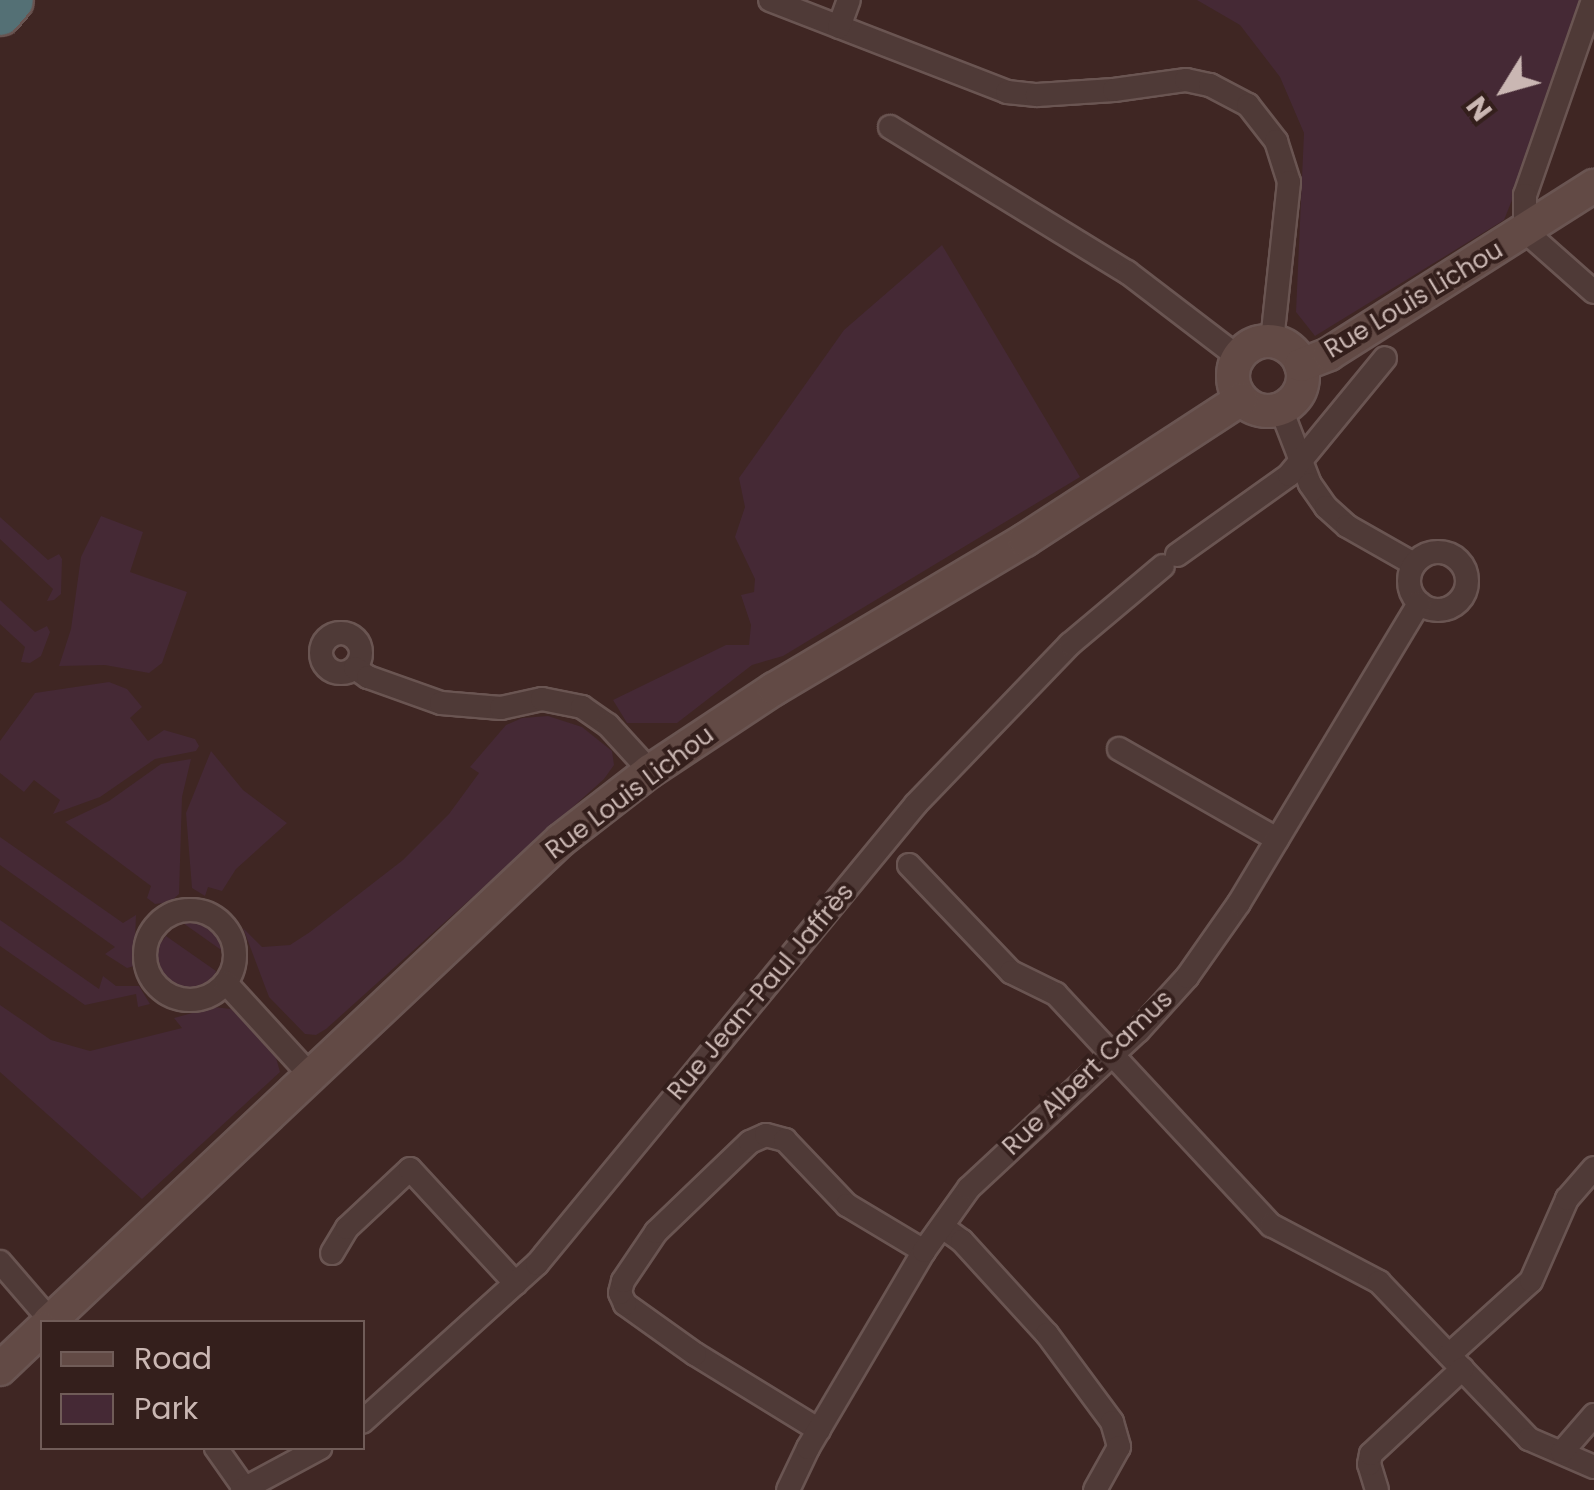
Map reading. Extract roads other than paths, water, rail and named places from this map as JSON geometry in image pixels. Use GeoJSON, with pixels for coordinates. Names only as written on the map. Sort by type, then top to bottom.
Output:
{"type":"FeatureCollection","features":[{"type":"Feature","properties":{"kind":"highway"},"geometry":{"type":"LineString","coordinates":[[0,14],[12,0]]}},
{"type":"Feature","properties":{"kind":"main road","name":"Rue Louis Lichou"},"geometry":{"type":"LineString","coordinates":[[1301,365],[1329,354],[1594,186]]}},
{"type":"Feature","properties":{"kind":"main road"},"geometry":{"type":"LineString","coordinates":[[1272,341],[1284,345],[1301,365],[1297,396],[1281,409],[1262,411],[1241,399],[1233,383],[1238,357],[1252,344],[1272,341]]}},
{"type":"Feature","properties":{"kind":"main road","name":"Rue Louis Lichou"},"geometry":{"type":"LineString","coordinates":[[51,1320],[561,840],[650,772],[774,690],[1078,506],[1241,399]]}},
{"type":"Feature","properties":{"kind":"main road","name":"Rue Louis Lichou"},"geometry":{"type":"LineString","coordinates":[[0,1369],[40,1331]]}},
{"type":"Feature","properties":{"kind":"street"},"geometry":{"type":"LineString","coordinates":[[770,0],[1007,92],[1114,90],[1186,80],[1210,85],[1248,105],[1276,142],[1289,182],[1272,341]]}},
{"type":"Feature","properties":{"kind":"street"},"geometry":{"type":"LineString","coordinates":[[839,27],[849,0]]}},
{"type":"Feature","properties":{"kind":"street"},"geometry":{"type":"LineString","coordinates":[[1594,0],[1525,195],[1525,231],[1594,292]]}},
{"type":"Feature","properties":{"kind":"street"},"geometry":{"type":"LineString","coordinates":[[890,127],[1127,272],[1238,357]]}},
{"type":"Feature","properties":{"kind":"street","name":"Rue Jean-Paul Jaffrès"},"geometry":{"type":"LineString","coordinates":[[365,1419],[537,1264],[916,804],[1070,644],[1170,561],[1286,477],[1342,416],[1385,358]]}},
{"type":"Feature","properties":{"kind":"street"},"geometry":{"type":"LineString","coordinates":[[1281,409],[1300,460],[1326,507],[1347,526],[1414,564]]}},
{"type":"Feature","properties":{"kind":"street"},"geometry":{"type":"LineString","coordinates":[[1444,553],[1459,562],[1466,588],[1454,605],[1440,610],[1418,603],[1409,584],[1414,564],[1425,555],[1444,553]]}},
{"type":"Feature","properties":{"kind":"street","name":"Rue Albert Camus"},"geometry":{"type":"LineString","coordinates":[[788,1490],[924,1251],[969,1188],[1113,1054],[1187,977],[1277,839],[1418,603]]}},
{"type":"Feature","properties":{"kind":"street"},"geometry":{"type":"LineString","coordinates":[[356,668],[368,677],[441,703],[501,708],[542,699],[582,707],[608,725],[650,772]]}},
{"type":"Feature","properties":{"kind":"street"},"geometry":{"type":"LineString","coordinates":[[1119,749],[1277,839]]}},
{"type":"Feature","properties":{"kind":"street"},"geometry":{"type":"LineString","coordinates":[[909,865],[1011,972],[1056,994],[1271,1225],[1379,1282],[1529,1440],[1594,1467]]}},
{"type":"Feature","properties":{"kind":"street"},"geometry":{"type":"LineString","coordinates":[[185,910],[215,917],[234,942],[233,971],[226,984],[203,999],[189,1001],[163,992],[146,968],[144,953],[152,928],[185,910]]}},
{"type":"Feature","properties":{"kind":"street"},"geometry":{"type":"LineString","coordinates":[[226,984],[310,1075]]}},
{"type":"Feature","properties":{"kind":"street"},"geometry":{"type":"LineString","coordinates":[[819,1430],[695,1354],[625,1304],[620,1293],[624,1282],[656,1232],[750,1142],[766,1134],[784,1140],[847,1205],[924,1251]]}},
{"type":"Feature","properties":{"kind":"street"},"geometry":{"type":"LineString","coordinates":[[332,1252],[347,1228],[410,1168],[516,1284]]}},
{"type":"Feature","properties":{"kind":"street"},"geometry":{"type":"LineString","coordinates":[[1377,1490],[1369,1464],[1371,1454],[1531,1280],[1567,1199],[1594,1168]]}},
{"type":"Feature","properties":{"kind":"street"},"geometry":{"type":"LineString","coordinates":[[944,1228],[962,1241],[1048,1334],[1112,1422],[1119,1447],[1095,1490]]}},
{"type":"Feature","properties":{"kind":"street"},"geometry":{"type":"LineString","coordinates":[[0,1262],[44,1320]]}},
{"type":"Feature","properties":{"kind":"street"},"geometry":{"type":"LineString","coordinates":[[1562,1452],[1594,1415]]}},
{"type":"Feature","properties":{"kind":"street"},"geometry":{"type":"LineString","coordinates":[[217,1450],[243,1489],[316,1450]]}}]}
